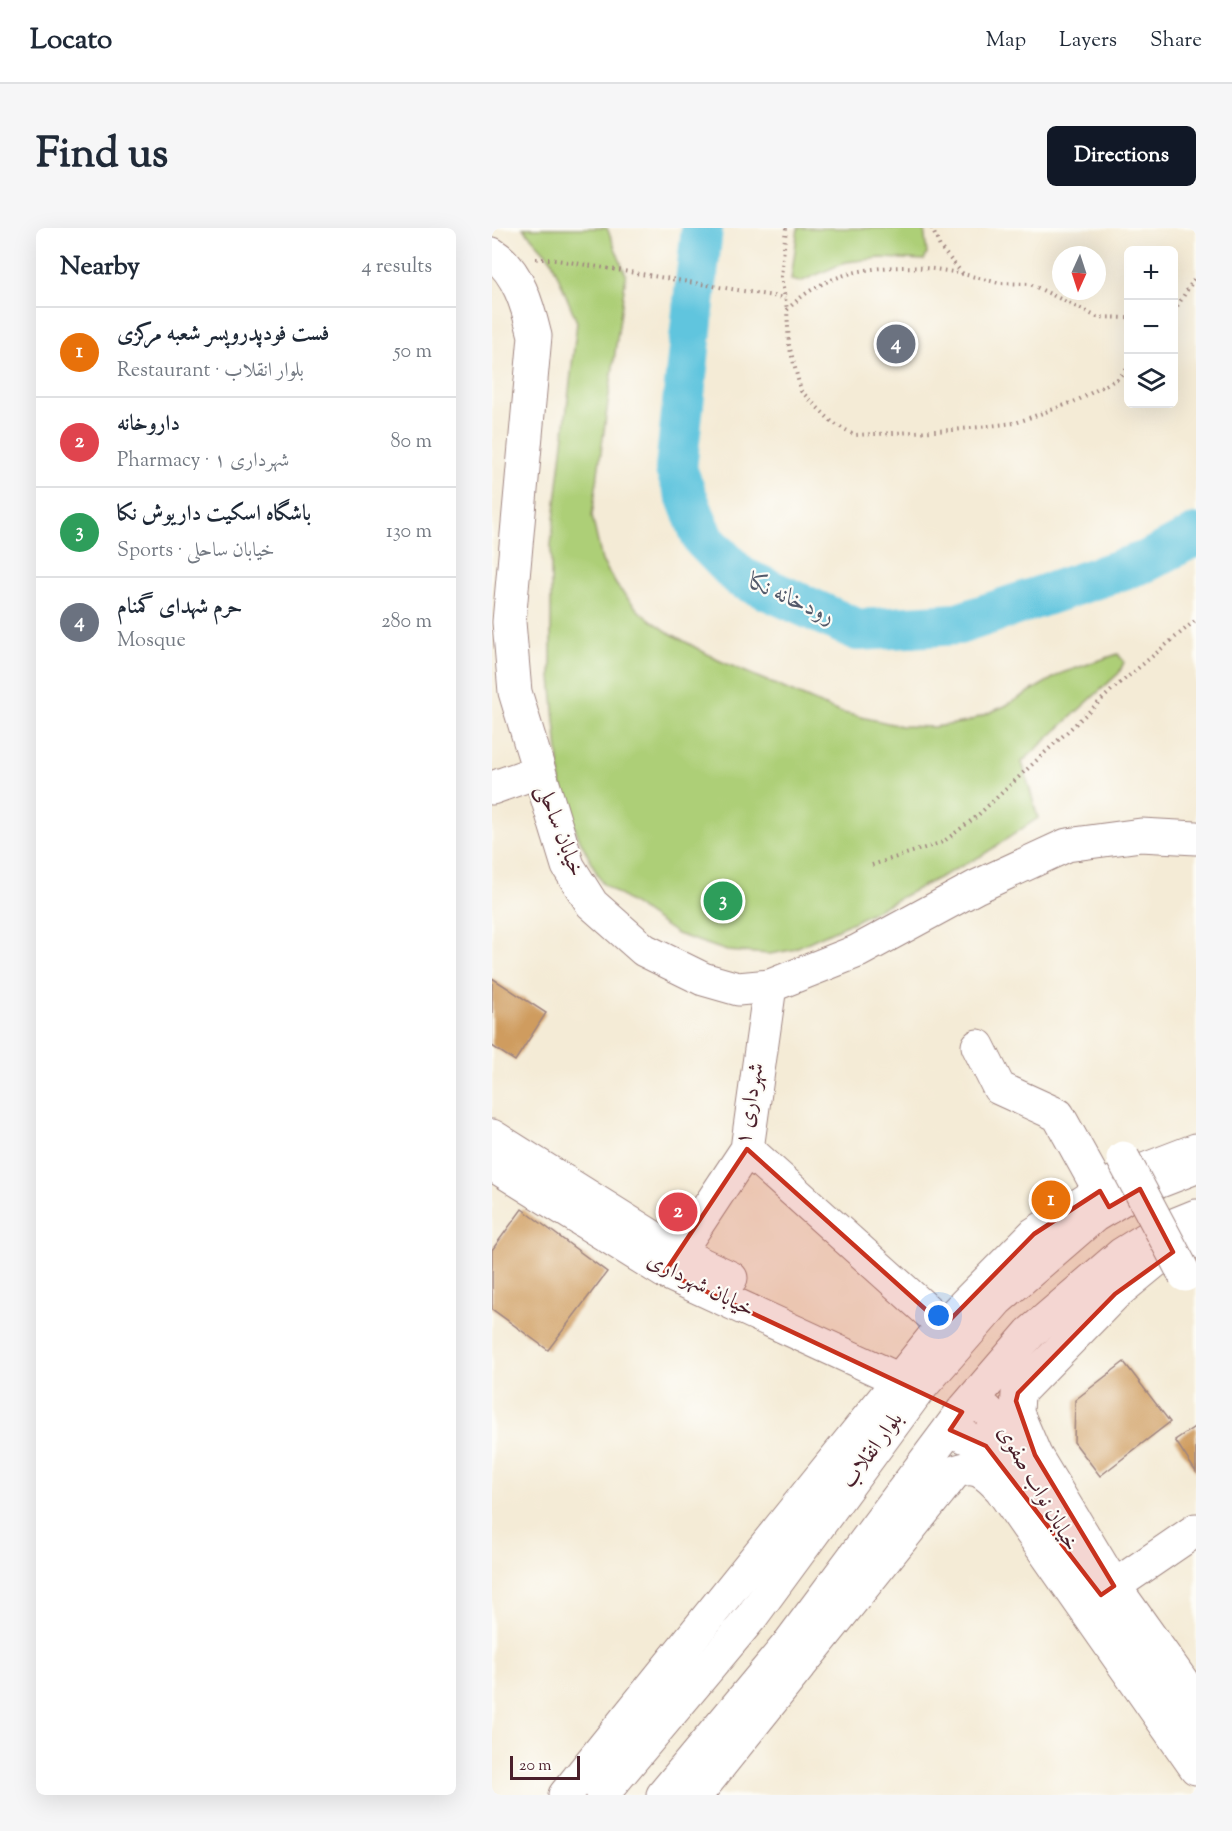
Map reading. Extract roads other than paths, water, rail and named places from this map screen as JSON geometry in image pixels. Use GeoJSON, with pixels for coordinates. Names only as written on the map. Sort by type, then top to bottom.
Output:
{"type":"FeatureCollection","features":[{"type":"Feature","properties":{"kind":"street","name":"خیابان ساحلی"},"geometry":{"type":"LineString","coordinates":[[497,257],[527,303],[535,336],[503,575],[515,692],[537,772],[568,866],[592,904],[644,950],[703,979],[738,989],[770,986],[858,951],[976,887],[1067,845],[1141,835],[1196,838]]}},
{"type":"Feature","properties":{"kind":"street"},"geometry":{"type":"LineString","coordinates":[[492,788],[537,772]]}},
{"type":"Feature","properties":{"kind":"street","name":"شهرداری ۱"},"geometry":{"type":"LineString","coordinates":[[672,1263],[747,1149],[770,986]]}},
{"type":"Feature","properties":{"kind":"street"},"geometry":{"type":"LineString","coordinates":[[978,1046],[999,1088],[1058,1115],[1105,1199]]}},
{"type":"Feature","properties":{"kind":"street"},"geometry":{"type":"LineString","coordinates":[[492,1136],[672,1263]]}},
{"type":"Feature","properties":{"kind":"street"},"geometry":{"type":"LineString","coordinates":[[747,1149],[944,1326]]}},
{"type":"Feature","properties":{"kind":"street"},"geometry":{"type":"LineString","coordinates":[[565,1795],[903,1383],[944,1326],[1034,1234],[1105,1199],[1118,1180],[1196,1150]]}},
{"type":"Feature","properties":{"kind":"street"},"geometry":{"type":"LineString","coordinates":[[1123,1158],[1185,1275]]}},
{"type":"Feature","properties":{"kind":"street","name":"خیابان شهرداری"},"geometry":{"type":"LineString","coordinates":[[492,1164],[672,1263],[903,1383]]}},
{"type":"Feature","properties":{"kind":"street","name":"بلوار انقلاب"},"geometry":{"type":"LineString","coordinates":[[602,1795],[752,1616],[903,1383],[1094,1216],[1105,1199],[1137,1190],[1196,1167]]}},
{"type":"Feature","properties":{"kind":"street"},"geometry":{"type":"LineString","coordinates":[[492,1183],[660,1287],[903,1383]]}},
{"type":"Feature","properties":{"kind":"street"},"geometry":{"type":"LineString","coordinates":[[663,1795],[788,1645],[962,1413],[1030,1333],[1122,1254],[1159,1231],[1196,1216]]}},
{"type":"Feature","properties":{"kind":"street"},"geometry":{"type":"LineString","coordinates":[[1196,1240],[1155,1262],[1115,1294],[1017,1393],[1017,1413],[1035,1455],[1102,1589],[1196,1701]]}},
{"type":"Feature","properties":{"kind":"street","name":"خیابان نواب صفوی"},"geometry":{"type":"LineString","coordinates":[[903,1383],[962,1413],[1102,1589],[1196,1733]]}},
{"type":"Feature","properties":{"kind":"street"},"geometry":{"type":"LineString","coordinates":[[696,1795],[955,1472],[966,1467],[978,1468],[1001,1489],[1196,1768]]}},
{"type":"Feature","properties":{"kind":"street"},"geometry":{"type":"LineString","coordinates":[[1102,1589],[1196,1530]]}},
{"type":"Feature","properties":{"kind":"waterway","name":"رودخانه نکا"},"geometry":{"type":"LineString","coordinates":[[702,228],[676,469],[703,539],[740,577],[858,630],[958,624],[1147,561],[1196,535]]}},
{"type":"Feature","properties":{"kind":"place","name":"حرم شهدای گمنام"},"geometry":{"type":"Point","coordinates":[896,344]}},
{"type":"Feature","properties":{"kind":"place","name":"باشگاه اسکیت داریوش نکا"},"geometry":{"type":"Point","coordinates":[723,901]}},
{"type":"Feature","properties":{"kind":"place","name":"فست فودپدروپسر شعبه مرکزی"},"geometry":{"type":"Point","coordinates":[1051,1200]}},
{"type":"Feature","properties":{"kind":"place","name":"داروخانه"},"geometry":{"type":"Point","coordinates":[678,1212]}}]}
